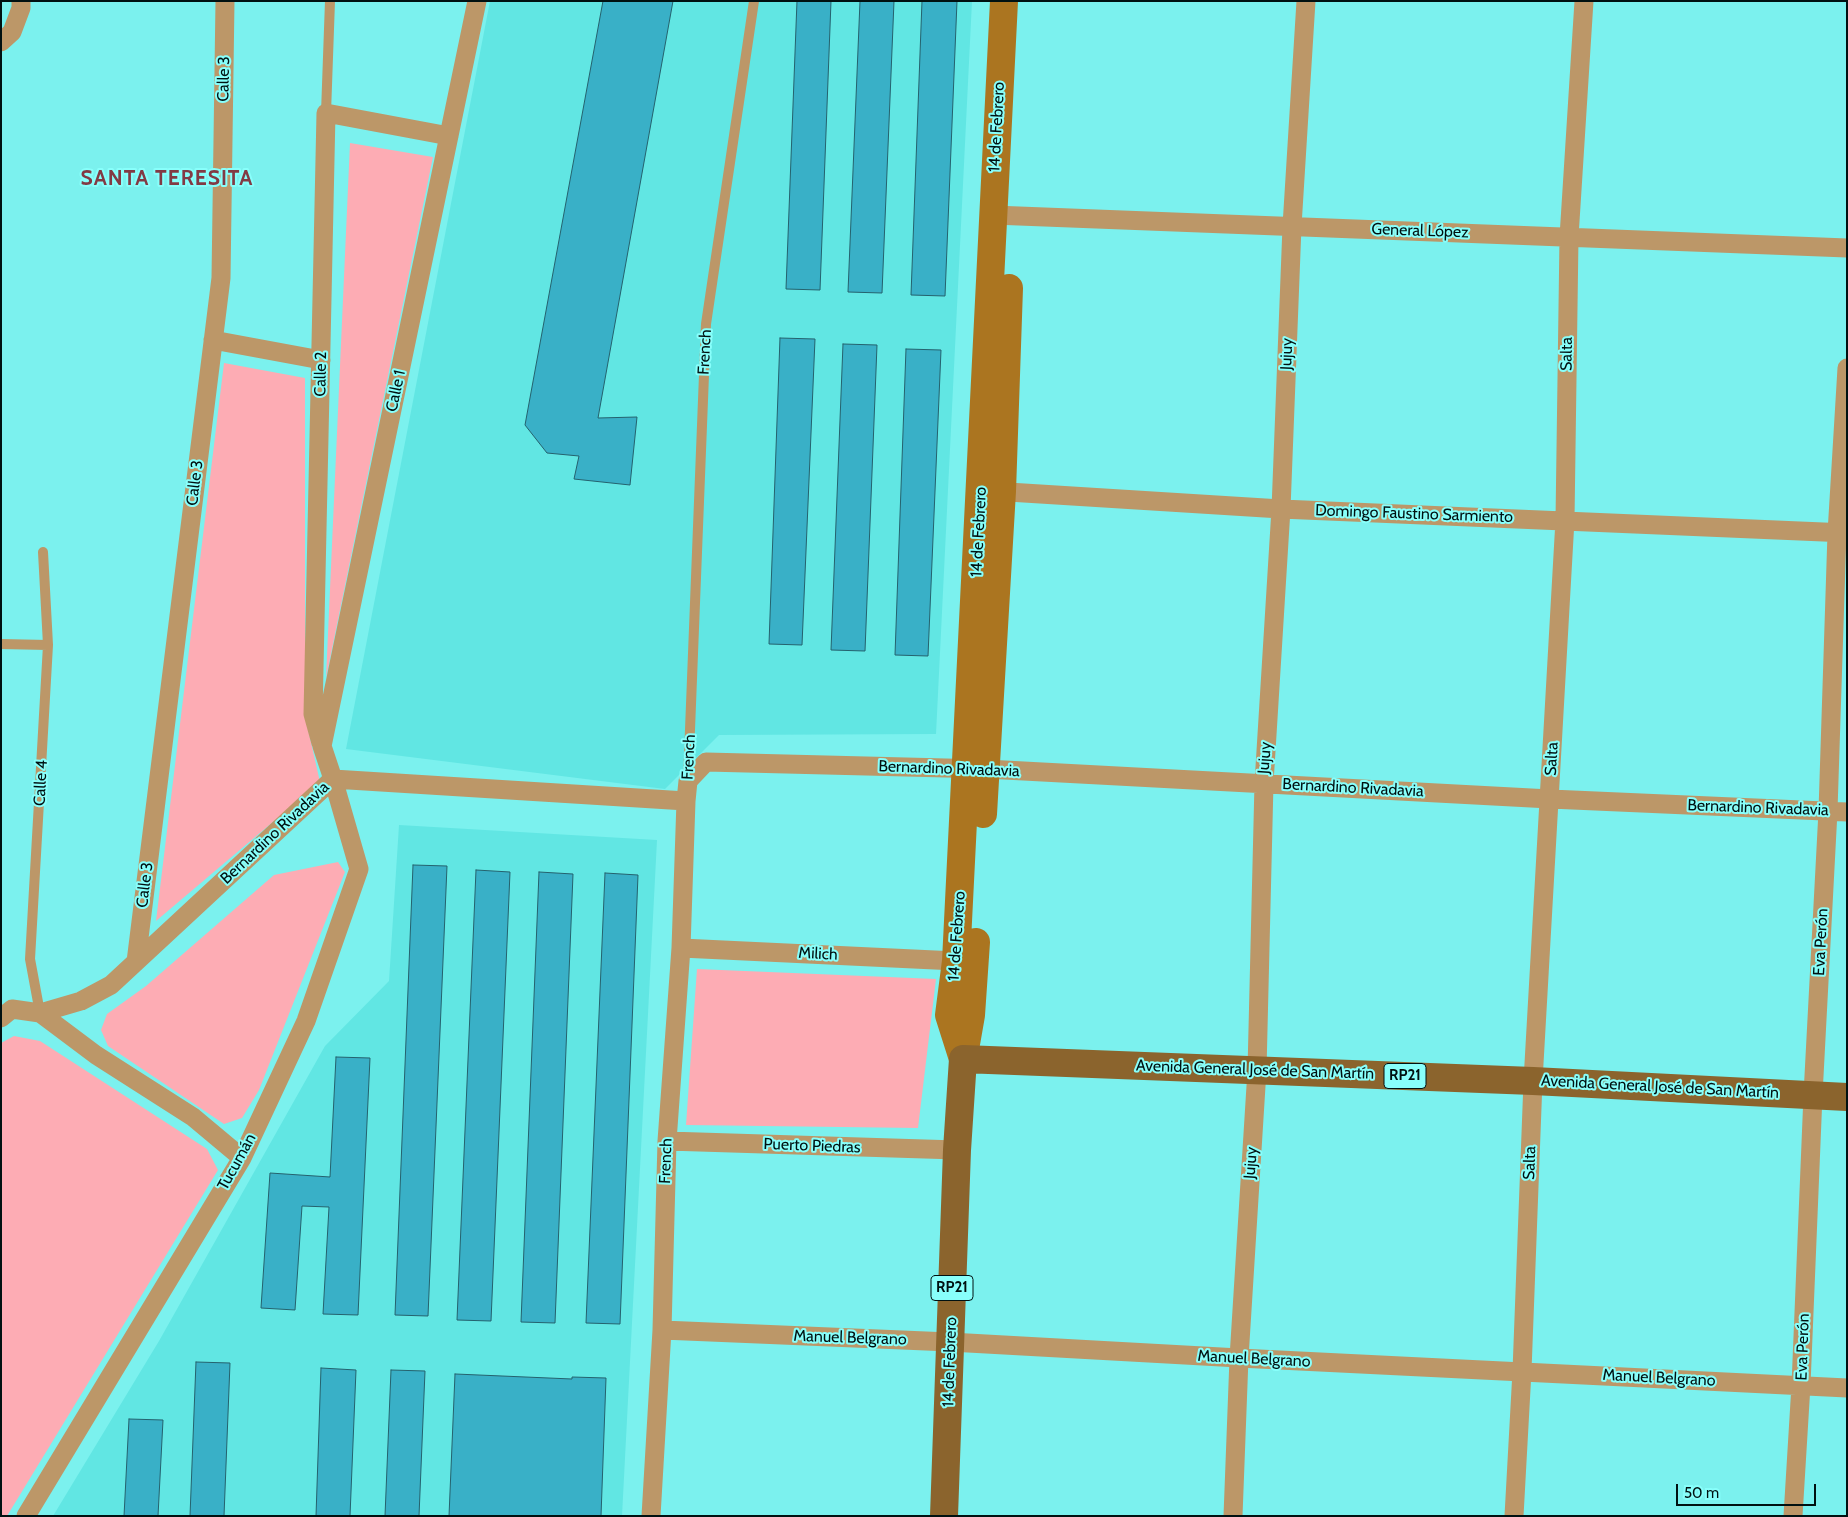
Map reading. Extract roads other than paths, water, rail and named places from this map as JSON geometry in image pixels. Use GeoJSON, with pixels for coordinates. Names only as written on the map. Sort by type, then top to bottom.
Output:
{"type":"FeatureCollection","features":[{"type":"Feature","properties":{"kind":"main road","name":"14 de Febrero"},"geometry":{"type":"LineString","coordinates":[[944,1516],[958,1150],[963,1059],[971,1015],[976,769],[991,491],[1002,216],[1004,1]]}},
{"type":"Feature","properties":{"kind":"main road","name":"14 de Febrero"},"geometry":{"type":"LineString","coordinates":[[1002,216],[1021,1]]}},
{"type":"Feature","properties":{"kind":"main road","name":"14 de Febrero"},"geometry":{"type":"LineString","coordinates":[[963,1059],[949,1015],[976,769]]}},
{"type":"Feature","properties":{"kind":"main road","name":"Avenida General José de San Martín"},"geometry":{"type":"LineString","coordinates":[[963,1059],[1533,1080],[1847,1097]]}},
{"type":"Feature","properties":{"kind":"street"},"geometry":{"type":"LineString","coordinates":[[1,42],[12,32],[21,8],[21,1]]}},
{"type":"Feature","properties":{"kind":"street","name":"Calle 3"},"geometry":{"type":"LineString","coordinates":[[136,962],[221,278],[225,1]]}},
{"type":"Feature","properties":{"kind":"street","name":"Calle 1"},"geometry":{"type":"LineString","coordinates":[[322,746],[477,1]]}},
{"type":"Feature","properties":{"kind":"street","name":"Jujuy"},"geometry":{"type":"LineString","coordinates":[[1233,1516],[1239,1358],[1257,1070],[1264,783],[1281,509],[1292,226],[1306,1]]}},
{"type":"Feature","properties":{"kind":"street","name":"Salta"},"geometry":{"type":"LineString","coordinates":[[1514,1516],[1522,1371],[1533,1080],[1565,520],[1569,238],[1584,1]]}},
{"type":"Feature","properties":{"kind":"street"},"geometry":{"type":"LineString","coordinates":[[326,113],[449,136]]}},
{"type":"Feature","properties":{"kind":"street","name":"Calle 2"},"geometry":{"type":"LineString","coordinates":[[322,746],[313,714],[326,113]]}},
{"type":"Feature","properties":{"kind":"street","name":"General López"},"geometry":{"type":"LineString","coordinates":[[1002,216],[1847,248]]}},
{"type":"Feature","properties":{"kind":"street"},"geometry":{"type":"LineString","coordinates":[[213,340],[321,360]]}},
{"type":"Feature","properties":{"kind":"street","name":"Eva Perón"},"geometry":{"type":"LineString","coordinates":[[1793,1516],[1801,1385],[1813,1095],[1837,811],[1847,368]]}},
{"type":"Feature","properties":{"kind":"street","name":"Domingo Faustino Sarmiento"},"geometry":{"type":"LineString","coordinates":[[991,491],[1281,509],[1842,533]]}},
{"type":"Feature","properties":{"kind":"street"},"geometry":{"type":"LineString","coordinates":[[322,746],[333,779]]}},
{"type":"Feature","properties":{"kind":"street","name":"Bernardino Rivadavia"},"geometry":{"type":"LineString","coordinates":[[688,781],[706,762],[976,769],[1550,799],[1837,811]]}},
{"type":"Feature","properties":{"kind":"street","name":"Bernardino Rivadavia"},"geometry":{"type":"LineString","coordinates":[[5,1009],[40,1013],[81,1001],[111,985],[333,779],[686,801]]}},
{"type":"Feature","properties":{"kind":"street","name":"Tucumán"},"geometry":{"type":"LineString","coordinates":[[26,1516],[242,1158],[306,1021],[359,869],[333,779]]}},
{"type":"Feature","properties":{"kind":"street","name":"French"},"geometry":{"type":"LineString","coordinates":[[651,1516],[662,1330],[667,1141],[680,948],[688,781]]}},
{"type":"Feature","properties":{"kind":"street","name":"Milich"},"geometry":{"type":"LineString","coordinates":[[680,948],[956,961]]}},
{"type":"Feature","properties":{"kind":"street"},"geometry":{"type":"LineString","coordinates":[[40,1013],[96,1055],[193,1118],[242,1158]]}},
{"type":"Feature","properties":{"kind":"street","name":"Puerto Piedras"},"geometry":{"type":"LineString","coordinates":[[667,1141],[958,1150]]}},
{"type":"Feature","properties":{"kind":"street","name":"Manuel Belgrano"},"geometry":{"type":"LineString","coordinates":[[662,1330],[950,1342],[1847,1388]]}},
{"type":"Feature","properties":{"kind":"lane","name":"Calle 2"},"geometry":{"type":"LineString","coordinates":[[326,113],[330,1]]}},
{"type":"Feature","properties":{"kind":"lane","name":"French"},"geometry":{"type":"LineString","coordinates":[[688,781],[706,324],[754,1]]}},
{"type":"Feature","properties":{"kind":"lane","name":"Calle 4"},"geometry":{"type":"LineString","coordinates":[[40,1013],[30,959],[48,645],[43,552]]}},
{"type":"Feature","properties":{"kind":"lane"},"geometry":{"type":"LineString","coordinates":[[1,644],[48,645]]}},
{"type":"Feature","properties":{"kind":"district","name":"SANTA TERESITA"},"geometry":{"type":"Point","coordinates":[167,179]}}]}
